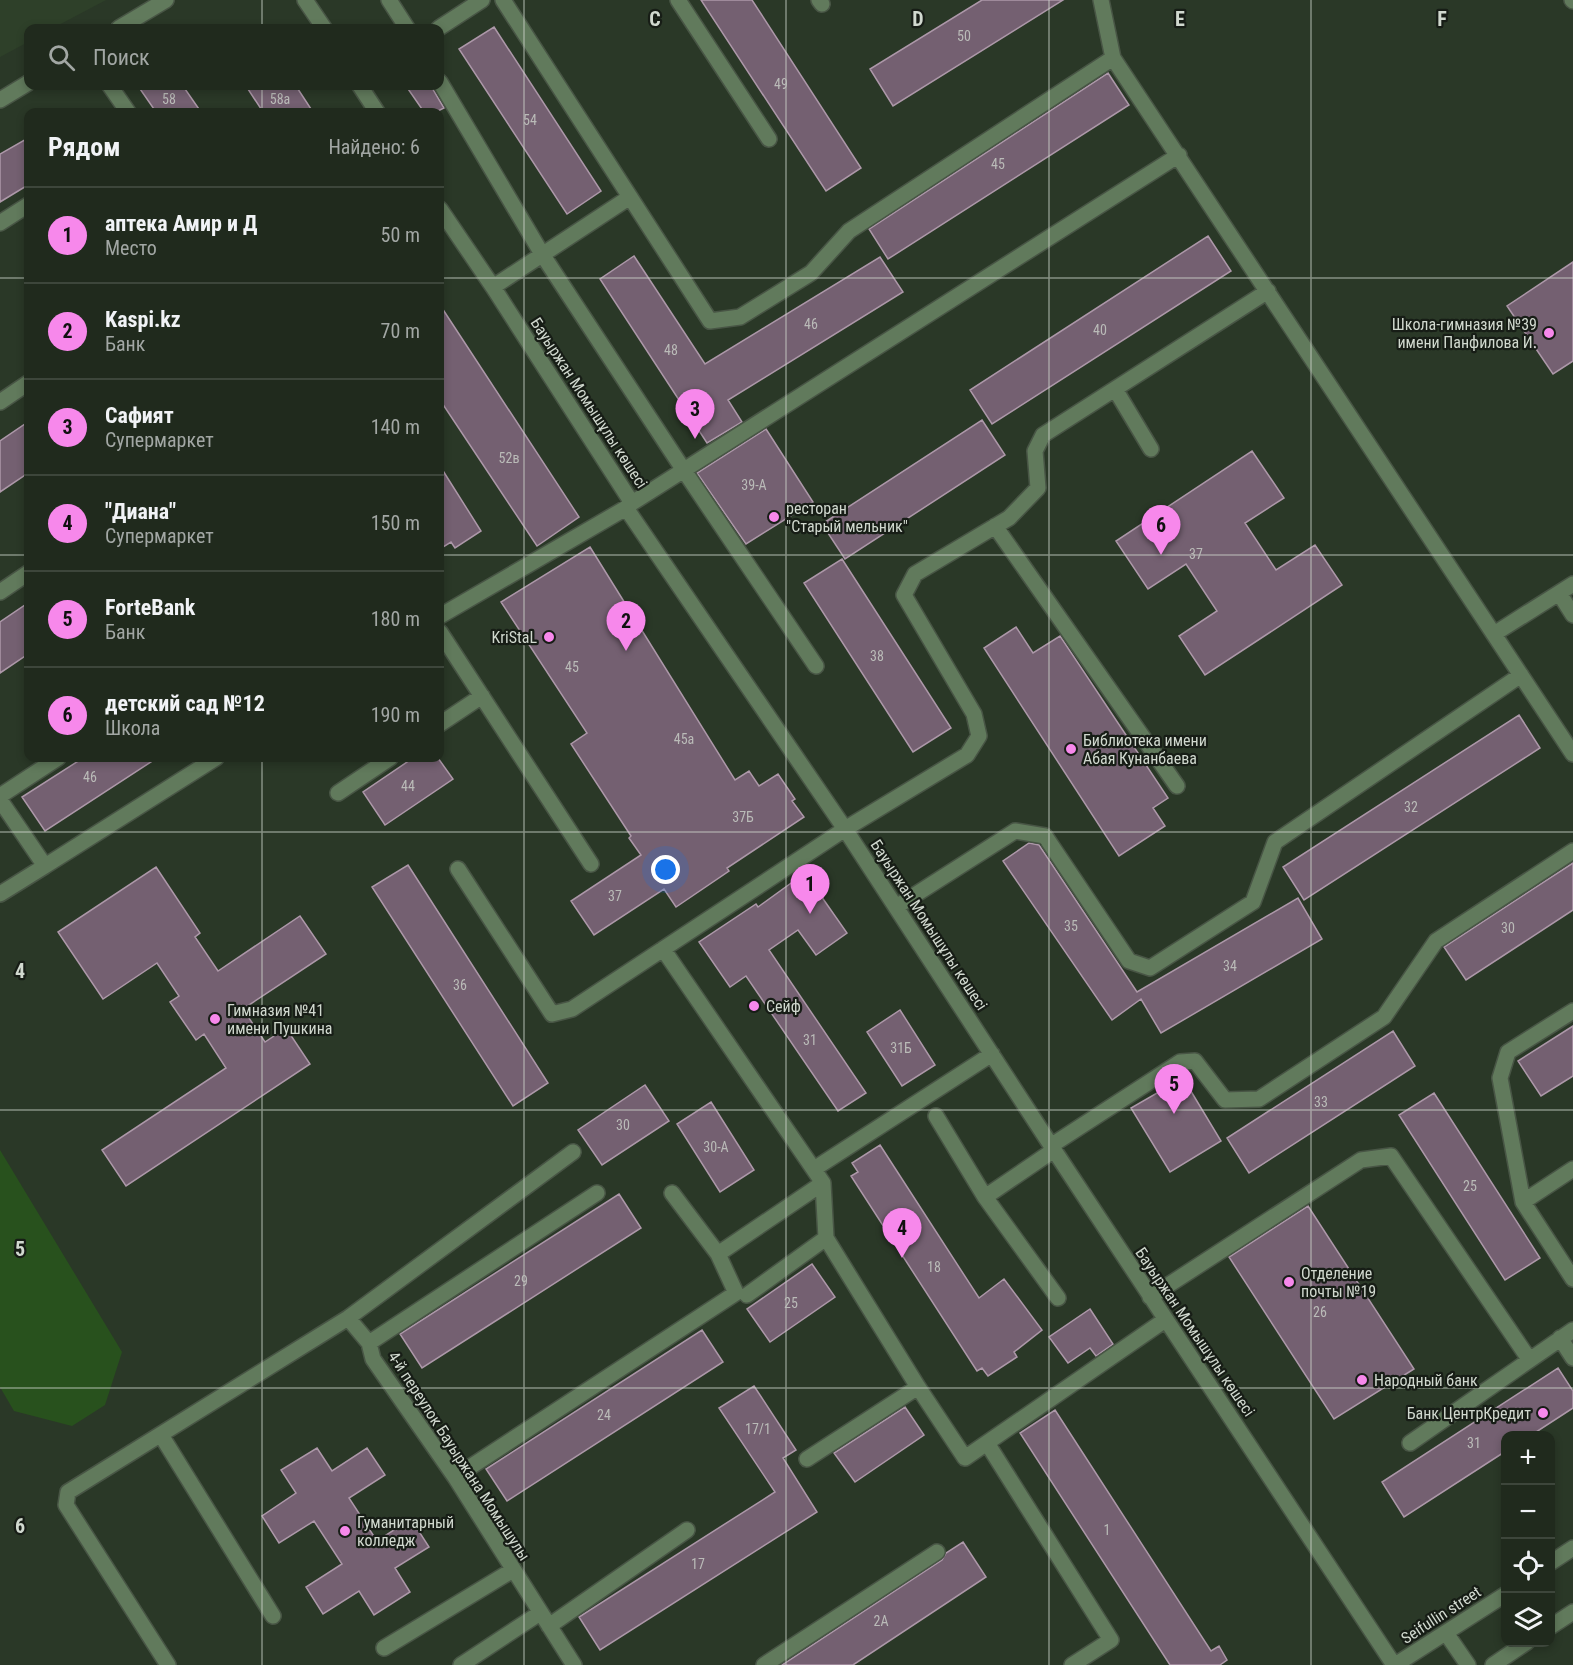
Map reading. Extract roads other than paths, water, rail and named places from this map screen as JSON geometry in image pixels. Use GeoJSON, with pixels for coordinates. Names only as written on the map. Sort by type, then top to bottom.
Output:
{"type":"FeatureCollection","features":[{"type":"Feature","properties":{"kind":"street"},"geometry":{"type":"LineString","coordinates":[[126,24],[166,0]]}},
{"type":"Feature","properties":{"kind":"street"},"geometry":{"type":"LineString","coordinates":[[305,0],[321,24]]}},
{"type":"Feature","properties":{"kind":"street"},"geometry":{"type":"LineString","coordinates":[[389,0],[404,24]]}},
{"type":"Feature","properties":{"kind":"street"},"geometry":{"type":"LineString","coordinates":[[444,25],[482,0]]}},
{"type":"Feature","properties":{"kind":"street"},"geometry":{"type":"LineString","coordinates":[[503,0],[710,321],[740,317],[811,273],[849,231],[1113,58]]}},
{"type":"Feature","properties":{"kind":"street"},"geometry":{"type":"LineString","coordinates":[[678,0],[769,139]]}},
{"type":"Feature","properties":{"kind":"street"},"geometry":{"type":"LineString","coordinates":[[1101,0],[1113,58],[1573,754]]}},
{"type":"Feature","properties":{"kind":"street"},"geometry":{"type":"LineString","coordinates":[[0,100],[24,85]]}},
{"type":"Feature","properties":{"kind":"street"},"geometry":{"type":"LineString","coordinates":[[444,89],[542,254],[816,666]]}},
{"type":"Feature","properties":{"kind":"street"},"geometry":{"type":"LineString","coordinates":[[113,90],[125,108]]}},
{"type":"Feature","properties":{"kind":"street"},"geometry":{"type":"LineString","coordinates":[[363,90],[374,108]]}},
{"type":"Feature","properties":{"kind":"street"},"geometry":{"type":"LineString","coordinates":[[444,614],[629,505],[1179,155]]}},
{"type":"Feature","properties":{"kind":"street"},"geometry":{"type":"LineString","coordinates":[[493,287],[630,197]]}},
{"type":"Feature","properties":{"kind":"street"},"geometry":{"type":"LineString","coordinates":[[0,223],[24,208]]}},
{"type":"Feature","properties":{"kind":"street","name":"Бауыржан Момышұлы көшесі"},"geometry":{"type":"LineString","coordinates":[[444,216],[493,287],[629,505],[1395,1665]]}},
{"type":"Feature","properties":{"kind":"street"},"geometry":{"type":"LineString","coordinates":[[444,237],[453,231]]}},
{"type":"Feature","properties":{"kind":"street"},"geometry":{"type":"LineString","coordinates":[[458,869],[552,1014],[572,1009],[845,829],[967,754],[979,735],[974,714],[904,595],[915,574],[1009,518],[1038,488],[1035,452],[1043,435],[1268,291]]}},
{"type":"Feature","properties":{"kind":"street"},"geometry":{"type":"LineString","coordinates":[[0,402],[24,386]]}},
{"type":"Feature","properties":{"kind":"street"},"geometry":{"type":"LineString","coordinates":[[1115,389],[1151,449]]}},
{"type":"Feature","properties":{"kind":"street"},"geometry":{"type":"LineString","coordinates":[[995,526],[1177,786]]}},
{"type":"Feature","properties":{"kind":"street"},"geometry":{"type":"LineString","coordinates":[[0,591],[24,576]]}},
{"type":"Feature","properties":{"kind":"street"},"geometry":{"type":"LineString","coordinates":[[1494,634],[1573,584]]}},
{"type":"Feature","properties":{"kind":"street"},"geometry":{"type":"LineString","coordinates":[[1559,593],[1573,615]]}},
{"type":"Feature","properties":{"kind":"street"},"geometry":{"type":"LineString","coordinates":[[444,638],[591,864]]}},
{"type":"Feature","properties":{"kind":"street"},"geometry":{"type":"LineString","coordinates":[[896,907],[1015,831],[1045,836],[1129,962],[1150,968],[1253,902],[1275,842],[1521,675]]}},
{"type":"Feature","properties":{"kind":"street"},"geometry":{"type":"LineString","coordinates":[[444,721],[482,696]]}},
{"type":"Feature","properties":{"kind":"street"},"geometry":{"type":"LineString","coordinates":[[45,866],[0,798],[52,762]]}},
{"type":"Feature","properties":{"kind":"street"},"geometry":{"type":"LineString","coordinates":[[0,894],[210,762]]}},
{"type":"Feature","properties":{"kind":"street"},"geometry":{"type":"LineString","coordinates":[[338,793],[384,762]]}},
{"type":"Feature","properties":{"kind":"street"},"geometry":{"type":"LineString","coordinates":[[985,1197],[1180,1062],[1195,1061],[1225,1100],[1259,1099],[1384,1017],[1436,941],[1573,851]]}},
{"type":"Feature","properties":{"kind":"street"},"geometry":{"type":"LineString","coordinates":[[663,949],[823,1183],[826,1238],[918,1387],[965,1458],[1166,1320]]}},
{"type":"Feature","properties":{"kind":"street"},"geometry":{"type":"LineString","coordinates":[[1573,1011],[1508,1052],[1500,1078],[1523,1202],[1573,1279]]}},
{"type":"Feature","properties":{"kind":"street"},"geometry":{"type":"LineString","coordinates":[[814,1169],[992,1054]]}},
{"type":"Feature","properties":{"kind":"street"},"geometry":{"type":"LineString","coordinates":[[936,1116],[985,1197],[1058,1298]]}},
{"type":"Feature","properties":{"kind":"street"},"geometry":{"type":"LineString","coordinates":[[168,1665],[66,1505],[68,1492],[348,1318],[573,1152]]}},
{"type":"Feature","properties":{"kind":"street"},"geometry":{"type":"LineString","coordinates":[[1150,1297],[1361,1160],[1391,1156],[1529,1359]]}},
{"type":"Feature","properties":{"kind":"street"},"geometry":{"type":"LineString","coordinates":[[1523,1202],[1573,1169]]}},
{"type":"Feature","properties":{"kind":"street"},"geometry":{"type":"LineString","coordinates":[[718,1254],[823,1183]]}},
{"type":"Feature","properties":{"kind":"street","name":"4-й переулок Бауыржана Момышулы"},"geometry":{"type":"LineString","coordinates":[[574,1665],[455,1477],[373,1359],[369,1343],[597,1192]]}},
{"type":"Feature","properties":{"kind":"street"},"geometry":{"type":"LineString","coordinates":[[455,1477],[736,1293],[718,1254],[672,1192]]}},
{"type":"Feature","properties":{"kind":"street"},"geometry":{"type":"LineString","coordinates":[[747,1295],[826,1238]]}},
{"type":"Feature","properties":{"kind":"street"},"geometry":{"type":"LineString","coordinates":[[348,1318],[369,1343]]}},
{"type":"Feature","properties":{"kind":"street"},"geometry":{"type":"LineString","coordinates":[[1410,1443],[1567,1334],[1573,1358]]}},
{"type":"Feature","properties":{"kind":"street"},"geometry":{"type":"LineString","coordinates":[[807,1459],[918,1387]]}},
{"type":"Feature","properties":{"kind":"street"},"geometry":{"type":"LineString","coordinates":[[160,1435],[273,1616]]}},
{"type":"Feature","properties":{"kind":"street"},"geometry":{"type":"LineString","coordinates":[[987,1443],[1111,1640],[1072,1665]]}},
{"type":"Feature","properties":{"kind":"street"},"geometry":{"type":"LineString","coordinates":[[461,1665],[544,1619],[687,1530]]}},
{"type":"Feature","properties":{"kind":"street"},"geometry":{"type":"LineString","coordinates":[[1555,1560],[1573,1548]]}},
{"type":"Feature","properties":{"kind":"street"},"geometry":{"type":"LineString","coordinates":[[764,1665],[937,1552]]}},
{"type":"Feature","properties":{"kind":"street"},"geometry":{"type":"LineString","coordinates":[[384,1648],[513,1570]]}},
{"type":"Feature","properties":{"kind":"street","name":"Seifullin street"},"geometry":{"type":"LineString","coordinates":[[1395,1665],[1501,1597]]}},
{"type":"Feature","properties":{"kind":"street"},"geometry":{"type":"LineString","coordinates":[[1555,1623],[1573,1612]]}},
{"type":"Feature","properties":{"kind":"street"},"geometry":{"type":"LineString","coordinates":[[1446,1633],[1468,1665]]}},
{"type":"Feature","properties":{"kind":"street"},"geometry":{"type":"LineString","coordinates":[[1493,1665],[1520,1647]]}},
{"type":"Feature","properties":{"kind":"place","name":"Школа-гимназия №39 имени Панфилова И."},"geometry":{"type":"Point","coordinates":[1549,333]}},
{"type":"Feature","properties":{"kind":"place","name":"Сафият"},"geometry":{"type":"Point","coordinates":[695,439]}},
{"type":"Feature","properties":{"kind":"place","name":"ресторан \"Старый мельник\""},"geometry":{"type":"Point","coordinates":[774,517]}},
{"type":"Feature","properties":{"kind":"place","name":"детский сад №12"},"geometry":{"type":"Point","coordinates":[1161,555]}},
{"type":"Feature","properties":{"kind":"place","name":"KriStaL"},"geometry":{"type":"Point","coordinates":[549,637]}},
{"type":"Feature","properties":{"kind":"place","name":"Kaspi.kz"},"geometry":{"type":"Point","coordinates":[626,651]}},
{"type":"Feature","properties":{"kind":"place","name":"Библиотека имени Абая Кунанбаева"},"geometry":{"type":"Point","coordinates":[1071,749]}},
{"type":"Feature","properties":{"kind":"place","name":"аптека Амир и Д"},"geometry":{"type":"Point","coordinates":[810,914]}},
{"type":"Feature","properties":{"kind":"place","name":"Сейф"},"geometry":{"type":"Point","coordinates":[754,1006]}},
{"type":"Feature","properties":{"kind":"place","name":"Гимназия №41 имени Пушкина"},"geometry":{"type":"Point","coordinates":[215,1019]}},
{"type":"Feature","properties":{"kind":"place","name":"ForteBank"},"geometry":{"type":"Point","coordinates":[1174,1114]}},
{"type":"Feature","properties":{"kind":"place","name":"\"Диана\""},"geometry":{"type":"Point","coordinates":[902,1258]}},
{"type":"Feature","properties":{"kind":"place","name":"Отделение почты №19"},"geometry":{"type":"Point","coordinates":[1289,1282]}},
{"type":"Feature","properties":{"kind":"place","name":"Народный банк"},"geometry":{"type":"Point","coordinates":[1362,1380]}},
{"type":"Feature","properties":{"kind":"place","name":"Банк ЦентрКредит"},"geometry":{"type":"Point","coordinates":[1543,1413]}},
{"type":"Feature","properties":{"kind":"place","name":"Гуманитарный колледж"},"geometry":{"type":"Point","coordinates":[345,1531]}}]}
